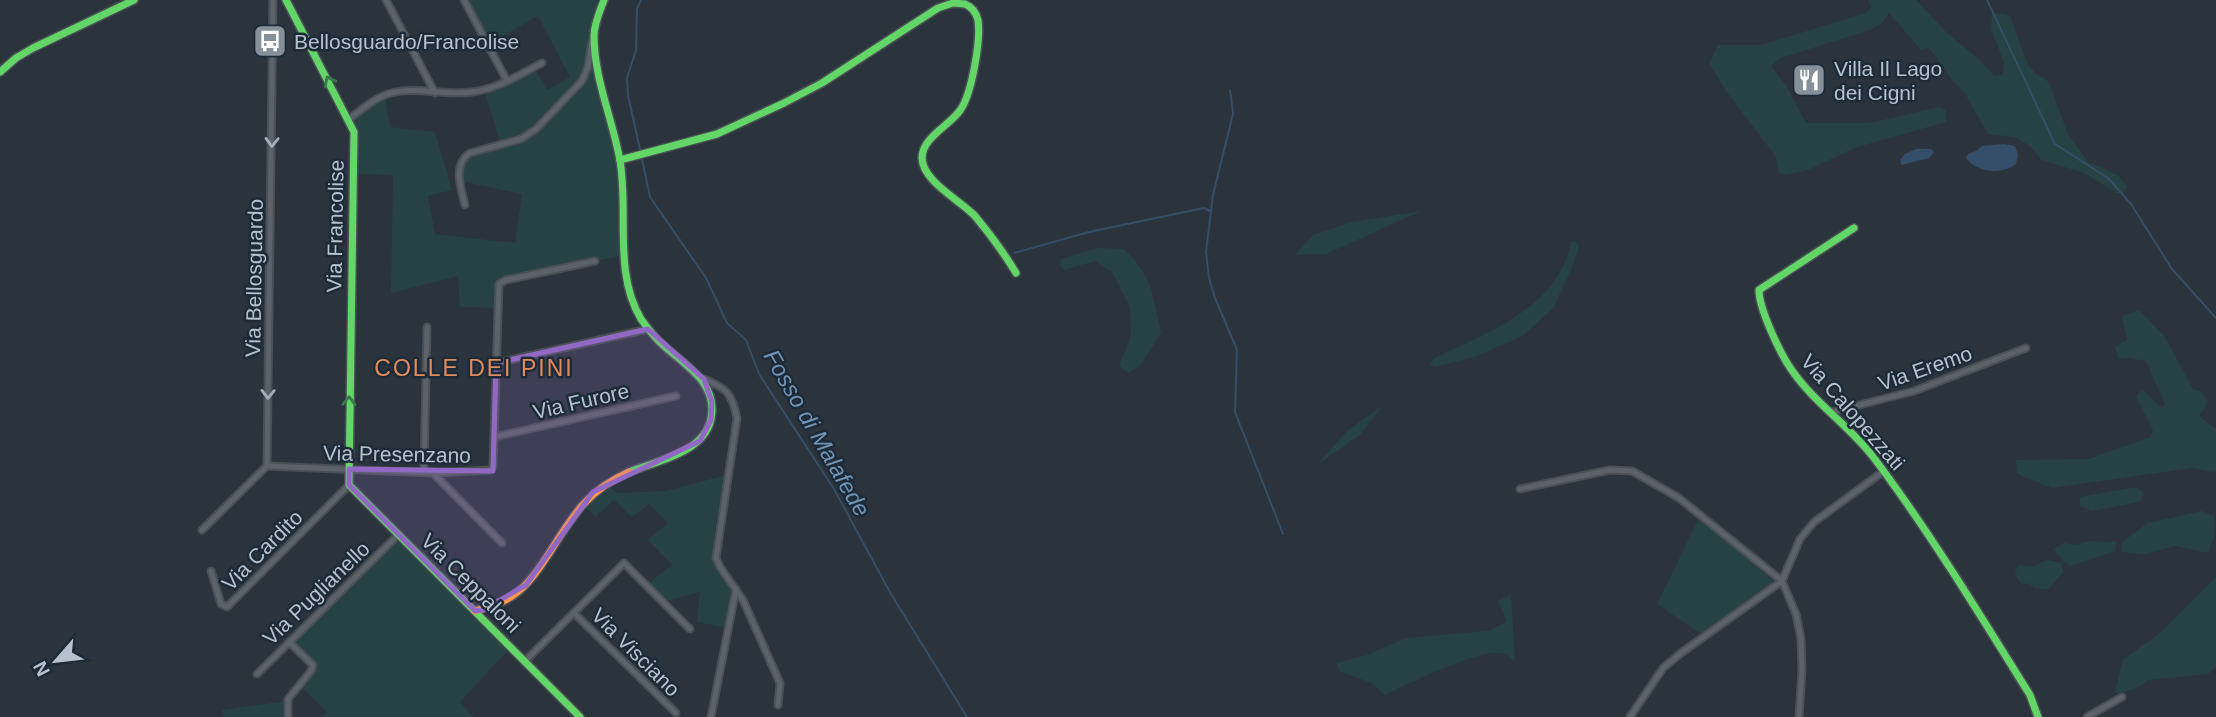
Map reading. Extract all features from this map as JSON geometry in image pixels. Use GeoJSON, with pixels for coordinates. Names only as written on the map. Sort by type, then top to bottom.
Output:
{"type":"FeatureCollection","features":[{"type":"Feature","properties":{"kind":"street"},"geometry":{"type":"LineString","coordinates":[[0,72],[14,59],[34,47],[134,0]]}},
{"type":"Feature","properties":{"kind":"street","name":"Via Bellosguardo"},"geometry":{"type":"LineString","coordinates":[[267,466],[273,0]]}},
{"type":"Feature","properties":{"kind":"street","name":"Via Francolise"},"geometry":{"type":"LineString","coordinates":[[286,0],[354,132],[349,469]]}},
{"type":"Feature","properties":{"kind":"street"},"geometry":{"type":"LineString","coordinates":[[386,0],[435,93]]}},
{"type":"Feature","properties":{"kind":"street"},"geometry":{"type":"LineString","coordinates":[[464,0],[507,81]]}},
{"type":"Feature","properties":{"kind":"street"},"geometry":{"type":"LineString","coordinates":[[464,205],[459,177],[464,158],[470,153],[524,137],[541,125],[585,76],[604,0]]}},
{"type":"Feature","properties":{"kind":"street"},"geometry":{"type":"LineString","coordinates":[[620,160],[717,134],[822,83],[938,8],[954,2],[965,3],[975,12],[978,27],[967,99],[961,111],[924,148],[922,162],[946,193],[978,221],[1016,273]]}},
{"type":"Feature","properties":{"kind":"street"},"geometry":{"type":"LineString","coordinates":[[594,32],[600,78],[620,160],[624,255],[635,306],[648,329],[663,345],[704,379],[717,384],[728,393],[734,403],[737,418],[716,554],[719,565],[736,589],[780,685],[778,705]]}},
{"type":"Feature","properties":{"kind":"street"},"geometry":{"type":"LineString","coordinates":[[349,119],[391,93],[472,93],[507,81],[542,63]]}},
{"type":"Feature","properties":{"kind":"street","name":"Via Calopezzati"},"geometry":{"type":"LineString","coordinates":[[1854,228],[1762,286],[1758,292],[1776,340],[1789,367],[1801,382],[1860,440],[1884,471],[1959,582],[2030,695],[2038,717]]}},
{"type":"Feature","properties":{"kind":"street","name":"Via Presenzano"},"geometry":{"type":"LineString","coordinates":[[267,466],[433,473],[490,471],[493,466],[497,292],[500,283],[595,261]]}},
{"type":"Feature","properties":{"kind":"street"},"geometry":{"type":"LineString","coordinates":[[424,471],[427,327]]}},
{"type":"Feature","properties":{"kind":"street"},"geometry":{"type":"LineString","coordinates":[[496,363],[648,329]]}},
{"type":"Feature","properties":{"kind":"street","name":"Via Eremo"},"geometry":{"type":"LineString","coordinates":[[1832,412],[1914,391],[2026,348]]}},
{"type":"Feature","properties":{"kind":"street"},"geometry":{"type":"LineString","coordinates":[[475,611],[499,604],[526,585],[580,506],[593,492],[683,451],[702,439],[712,413],[712,402],[704,379]]}},
{"type":"Feature","properties":{"kind":"street","name":"Via Furore"},"geometry":{"type":"LineString","coordinates":[[494,437],[676,396]]}},
{"type":"Feature","properties":{"kind":"street"},"geometry":{"type":"LineString","coordinates":[[202,530],[267,466]]}},
{"type":"Feature","properties":{"kind":"street"},"geometry":{"type":"LineString","coordinates":[[349,469],[349,485]]}},
{"type":"Feature","properties":{"kind":"street"},"geometry":{"type":"LineString","coordinates":[[1520,489],[1610,470],[1632,471],[1679,498],[1782,581],[1797,619],[1802,642],[1799,717]]}},
{"type":"Feature","properties":{"kind":"street"},"geometry":{"type":"LineString","coordinates":[[1630,717],[1663,668],[1782,581],[1800,539],[1809,527],[1884,471]]}},
{"type":"Feature","properties":{"kind":"street"},"geometry":{"type":"LineString","coordinates":[[433,473],[502,543]]}},
{"type":"Feature","properties":{"kind":"street","name":"Via Ceppaloni"},"geometry":{"type":"LineString","coordinates":[[349,485],[576,715]]}},
{"type":"Feature","properties":{"kind":"street","name":"Via Cardito"},"geometry":{"type":"LineString","coordinates":[[211,570],[222,606],[228,607],[349,485]]}},
{"type":"Feature","properties":{"kind":"street","name":"Via Puglianello"},"geometry":{"type":"LineString","coordinates":[[257,674],[398,535]]}},
{"type":"Feature","properties":{"kind":"street"},"geometry":{"type":"LineString","coordinates":[[525,661],[624,563],[690,629]]}},
{"type":"Feature","properties":{"kind":"street"},"geometry":{"type":"LineString","coordinates":[[710,717],[736,589]]}},
{"type":"Feature","properties":{"kind":"street","name":"Via Visciano"},"geometry":{"type":"LineString","coordinates":[[574,613],[676,713]]}},
{"type":"Feature","properties":{"kind":"street"},"geometry":{"type":"LineString","coordinates":[[288,717],[288,699],[313,665],[289,642]]}},
{"type":"Feature","properties":{"kind":"street"},"geometry":{"type":"LineString","coordinates":[[2087,717],[2122,697]]}},
{"type":"Feature","properties":{"kind":"highlighted area"},"geometry":{"type":"Polygon","coordinates":[[[648,329],[704,379],[712,402],[711,420],[700,441],[593,492],[526,585],[483,610],[475,611],[349,485],[349,469],[493,471],[496,363],[648,329]]]}},
{"type":"Feature","properties":{"kind":"green space"},"geometry":{"type":"Polygon","coordinates":[[[471,0],[604,0],[594,32],[620,160],[624,255],[506,280],[500,283],[497,308],[460,307],[458,276],[391,293],[393,175],[354,174],[354,132],[349,119],[385,95],[390,127],[435,132],[452,190],[428,196],[435,234],[515,243],[522,194],[460,181],[467,158],[478,151],[501,144],[484,90],[534,67],[547,90],[570,77],[538,16],[487,45],[465,3],[471,0]]]}},
{"type":"Feature","properties":{"kind":"green space"},"geometry":{"type":"Polygon","coordinates":[[[1868,0],[1916,0],[1994,76],[2003,75],[2004,62],[1991,29],[1992,14],[2010,16],[2028,65],[2049,82],[2068,134],[2087,161],[2119,176],[2127,187],[2123,193],[2117,193],[2084,173],[2041,160],[2030,146],[2015,137],[1988,134],[1965,93],[1928,47],[1921,50],[1889,13],[1882,23],[1870,30],[1781,58],[1771,66],[1787,87],[1806,123],[1870,123],[1939,107],[1946,111],[1946,122],[1854,148],[1808,170],[1786,175],[1778,172],[1776,157],[1726,91],[1709,63],[1718,45],[1761,45],[1866,13],[1871,8],[1868,0]]]}},
{"type":"Feature","properties":{"kind":"green space"},"geometry":{"type":"Polygon","coordinates":[[[1421,211],[1326,254],[1295,255],[1313,235],[1352,222],[1421,211]]]}},
{"type":"Feature","properties":{"kind":"green space"},"geometry":{"type":"Polygon","coordinates":[[[1575,240],[1579,246],[1553,308],[1523,336],[1474,357],[1435,367],[1430,364],[1434,358],[1497,328],[1536,301],[1552,284],[1564,265],[1571,242],[1575,240]]]}},
{"type":"Feature","properties":{"kind":"green space"},"geometry":{"type":"Polygon","coordinates":[[[1098,248],[1124,249],[1141,269],[1153,297],[1161,333],[1139,367],[1128,373],[1119,366],[1131,336],[1130,307],[1112,272],[1095,261],[1064,270],[1060,266],[1061,259],[1098,248]]]}},
{"type":"Feature","properties":{"kind":"green space"},"geometry":{"type":"Polygon","coordinates":[[[2139,310],[2165,337],[2193,389],[2202,392],[2208,402],[2199,416],[2216,429],[2216,471],[2192,468],[2052,488],[2017,474],[2016,460],[2089,459],[2150,437],[2153,430],[2136,397],[2142,389],[2161,408],[2165,404],[2146,361],[2118,359],[2115,347],[2127,340],[2122,316],[2139,310]]]}},
{"type":"Feature","properties":{"kind":"green space"},"geometry":{"type":"Polygon","coordinates":[[[1390,401],[1380,409],[1360,435],[1318,464],[1348,430],[1390,401]]]}},
{"type":"Feature","properties":{"kind":"green space"},"geometry":{"type":"Polygon","coordinates":[[[730,474],[716,558],[736,589],[728,628],[697,622],[700,592],[663,602],[646,585],[672,565],[648,540],[668,523],[649,504],[632,517],[614,500],[595,517],[582,503],[608,483],[616,493],[666,491],[730,474]]]}},
{"type":"Feature","properties":{"kind":"green space"},"geometry":{"type":"Polygon","coordinates":[[[2137,487],[2144,494],[2139,502],[2092,511],[2080,506],[2080,497],[2137,487]]]}},
{"type":"Feature","properties":{"kind":"green space"},"geometry":{"type":"Polygon","coordinates":[[[2202,511],[2215,517],[2214,537],[2208,553],[2175,546],[2144,554],[2122,552],[2122,542],[2148,523],[2202,511]]]}},
{"type":"Feature","properties":{"kind":"green space"},"geometry":{"type":"Polygon","coordinates":[[[1700,516],[1775,583],[1700,633],[1657,604],[1700,516]]]}},
{"type":"Feature","properties":{"kind":"green space"},"geometry":{"type":"Polygon","coordinates":[[[398,535],[511,647],[460,702],[473,717],[322,717],[327,712],[299,685],[312,669],[310,661],[289,642],[398,535]]]}},
{"type":"Feature","properties":{"kind":"green space"},"geometry":{"type":"Polygon","coordinates":[[[2089,541],[2116,542],[2115,551],[2070,566],[2054,549],[2064,543],[2076,545],[2089,541]]]}},
{"type":"Feature","properties":{"kind":"green space"},"geometry":{"type":"Polygon","coordinates":[[[2047,560],[2061,563],[2063,572],[2049,589],[2036,589],[2028,583],[2022,585],[2015,574],[2018,565],[2034,566],[2047,560]]]}},
{"type":"Feature","properties":{"kind":"green space"},"geometry":{"type":"Polygon","coordinates":[[[2216,577],[2216,667],[2208,674],[2148,680],[2141,686],[2122,693],[2115,692],[2123,659],[2158,635],[2216,577]]]}},
{"type":"Feature","properties":{"kind":"green space"},"geometry":{"type":"Polygon","coordinates":[[[1511,594],[1515,662],[1501,653],[1477,656],[1443,668],[1385,695],[1372,683],[1339,671],[1337,663],[1367,655],[1406,638],[1488,631],[1506,622],[1498,601],[1511,594]]]}},
{"type":"Feature","properties":{"kind":"green space"},"geometry":{"type":"Polygon","coordinates":[[[287,701],[288,717],[224,717],[222,710],[287,701]]]}},
{"type":"Feature","properties":{"kind":"water"},"geometry":{"type":"Polygon","coordinates":[[[1982,146],[2015,146],[2018,155],[2016,164],[2010,168],[1990,171],[1976,167],[1966,158],[1982,146]]]}},
{"type":"Feature","properties":{"kind":"water"},"geometry":{"type":"Polygon","coordinates":[[[1916,149],[1931,149],[1934,152],[1929,158],[1901,165],[1900,160],[1905,154],[1916,149]]]}},
{"type":"Feature","properties":{"kind":"waterway"},"geometry":{"type":"LineString","coordinates":[[641,0],[637,9],[636,50],[627,78],[641,154]]}},
{"type":"Feature","properties":{"kind":"waterway"},"geometry":{"type":"LineString","coordinates":[[1987,0],[2055,144],[2108,178],[2131,204],[2172,269],[2216,318]]}},
{"type":"Feature","properties":{"kind":"waterway"},"geometry":{"type":"LineString","coordinates":[[1230,90],[1233,114],[1213,195],[1206,252],[1209,278],[1237,350],[1235,412],[1283,534]]}},
{"type":"Feature","properties":{"kind":"waterway","name":"Fosso di Malafede"},"geometry":{"type":"LineString","coordinates":[[642,159],[650,197],[706,278],[727,323],[746,340],[759,374],[834,489],[891,594],[967,717]]}},
{"type":"Feature","properties":{"kind":"waterway"},"geometry":{"type":"LineString","coordinates":[[1014,253],[1089,232],[1204,208],[1210,211]]}},
{"type":"Feature","properties":{"kind":"traffic: fast"},"geometry":{"type":"LineString","coordinates":[[0,72],[33,48],[134,0]]}},
{"type":"Feature","properties":{"kind":"traffic: fast"},"geometry":{"type":"LineString","coordinates":[[286,0],[354,132],[349,485],[580,717]]}},
{"type":"Feature","properties":{"kind":"traffic: fast"},"geometry":{"type":"LineString","coordinates":[[604,0],[595,27],[595,52],[600,84],[620,161],[624,262],[632,301],[652,334],[692,369],[706,386],[712,407],[707,431],[689,448],[629,472]]}},
{"type":"Feature","properties":{"kind":"traffic: fast"},"geometry":{"type":"LineString","coordinates":[[620,160],[717,134],[822,83],[938,8],[953,3],[965,4],[975,12],[979,29],[969,91],[961,109],[927,144],[922,158],[924,167],[935,183],[975,216],[1016,273]]}},
{"type":"Feature","properties":{"kind":"traffic: fast"},"geometry":{"type":"LineString","coordinates":[[1854,228],[1759,290],[1766,319],[1781,353],[1800,381],[1864,446],[1915,516],[2030,695],[2038,717]]}},
{"type":"Feature","properties":{"kind":"traffic: slow"},"geometry":{"type":"LineString","coordinates":[[475,611],[501,602],[520,590],[592,495],[629,472]]}},
{"type":"Feature","properties":{"kind":"place","name":"Bellosguardo/Francolise"},"geometry":{"type":"Point","coordinates":[270,41]}},
{"type":"Feature","properties":{"kind":"place","name":"Villa Il Lago dei Cigni"},"geometry":{"type":"Point","coordinates":[1809,80]}},
{"type":"Feature","properties":{"kind":"district","name":"COLLE DEI PINI"},"geometry":{"type":"Point","coordinates":[474,368]}}]}
